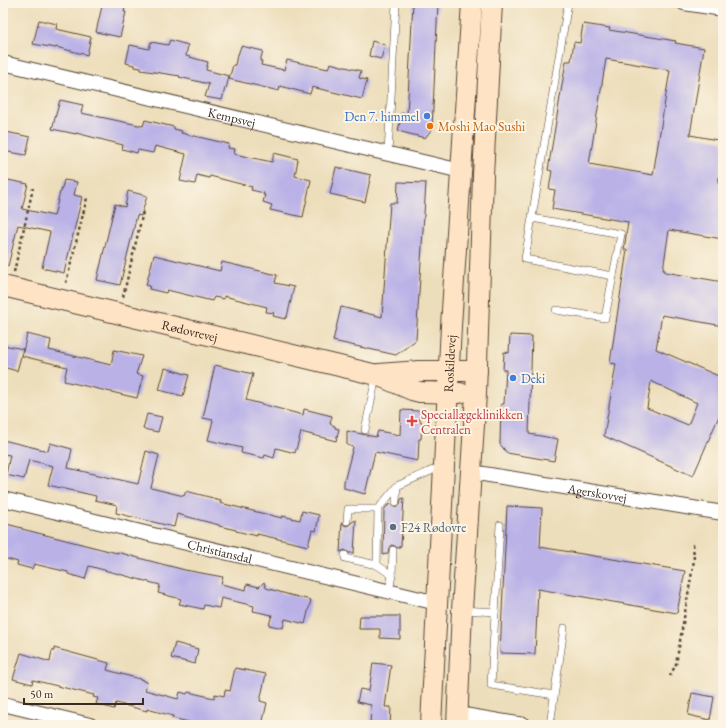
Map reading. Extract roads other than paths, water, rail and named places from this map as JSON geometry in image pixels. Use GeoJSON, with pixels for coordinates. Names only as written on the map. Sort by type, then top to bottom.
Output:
{"type":"FeatureCollection","features":[{"type":"Feature","properties":{"kind":"main road","name":"Roskildevej"},"geometry":{"type":"LineString","coordinates":[[431,725],[448,372],[472,3]]}},
{"type":"Feature","properties":{"kind":"main road"},"geometry":{"type":"LineString","coordinates":[[457,719],[462,610],[476,394],[483,176],[492,3]]}},
{"type":"Feature","properties":{"kind":"main road","name":"Rødovrevej"},"geometry":{"type":"LineString","coordinates":[[7,287],[377,375],[420,392],[476,394]]}},
{"type":"Feature","properties":{"kind":"main road","name":"Rødovrevej"},"geometry":{"type":"LineString","coordinates":[[377,375],[419,371],[477,371]]}},
{"type":"Feature","properties":{"kind":"street"},"geometry":{"type":"LineString","coordinates":[[684,3],[723,9]]}},
{"type":"Feature","properties":{"kind":"street","name":"Kempsvej"},"geometry":{"type":"LineString","coordinates":[[3,63],[461,171]]}},
{"type":"Feature","properties":{"kind":"street","name":"Agerskovvej"},"geometry":{"type":"LineString","coordinates":[[471,472],[723,513]]}},
{"type":"Feature","properties":{"kind":"street","name":"Christiansdal"},"geometry":{"type":"LineString","coordinates":[[3,499],[437,603]]}},
{"type":"Feature","properties":{"kind":"street"},"geometry":{"type":"LineString","coordinates":[[3,704],[90,725]]}},
{"type":"Feature","properties":{"kind":"street"},"geometry":{"type":"LineString","coordinates":[[457,719],[524,725]]}},
{"type":"Feature","properties":{"kind":"lane"},"geometry":{"type":"LineString","coordinates":[[388,154],[396,3]]}},
{"type":"Feature","properties":{"kind":"lane"},"geometry":{"type":"LineString","coordinates":[[568,3],[525,259],[614,276]]}},
{"type":"Feature","properties":{"kind":"lane"},"geometry":{"type":"LineString","coordinates":[[532,218],[621,234],[605,318],[556,310]]}},
{"type":"Feature","properties":{"kind":"lane"},"geometry":{"type":"LineString","coordinates":[[365,430],[377,375]]}},
{"type":"Feature","properties":{"kind":"lane"},"geometry":{"type":"LineString","coordinates":[[377,565],[378,509],[397,486],[444,465]]}},
{"type":"Feature","properties":{"kind":"lane"},"geometry":{"type":"LineString","coordinates":[[396,502],[397,486]]}},
{"type":"Feature","properties":{"kind":"lane"},"geometry":{"type":"LineString","coordinates":[[347,521],[348,509],[378,509]]}},
{"type":"Feature","properties":{"kind":"lane"},"geometry":{"type":"LineString","coordinates":[[500,525],[491,685],[554,695]]}},
{"type":"Feature","properties":{"kind":"lane"},"geometry":{"type":"LineString","coordinates":[[389,592],[392,575],[393,550]]}},
{"type":"Feature","properties":{"kind":"lane"},"geometry":{"type":"LineString","coordinates":[[345,555],[344,558],[377,565],[392,575]]}},
{"type":"Feature","properties":{"kind":"lane"},"geometry":{"type":"LineString","coordinates":[[462,610],[495,612]]}},
{"type":"Feature","properties":{"kind":"lane"},"geometry":{"type":"LineString","coordinates":[[550,725],[564,628]]}},
{"type":"Feature","properties":{"kind":"place","name":"Den 7. himmel"},"geometry":{"type":"Point","coordinates":[427,116]}},
{"type":"Feature","properties":{"kind":"place","name":"Moshi Mao Sushi"},"geometry":{"type":"Point","coordinates":[430,126]}},
{"type":"Feature","properties":{"kind":"place","name":"Deki"},"geometry":{"type":"Point","coordinates":[513,378]}},
{"type":"Feature","properties":{"kind":"place","name":"Speciallægeklinikken Centralen"},"geometry":{"type":"Point","coordinates":[412,421]}},
{"type":"Feature","properties":{"kind":"place","name":"F24 Rødovre"},"geometry":{"type":"Point","coordinates":[393,527]}}]}
